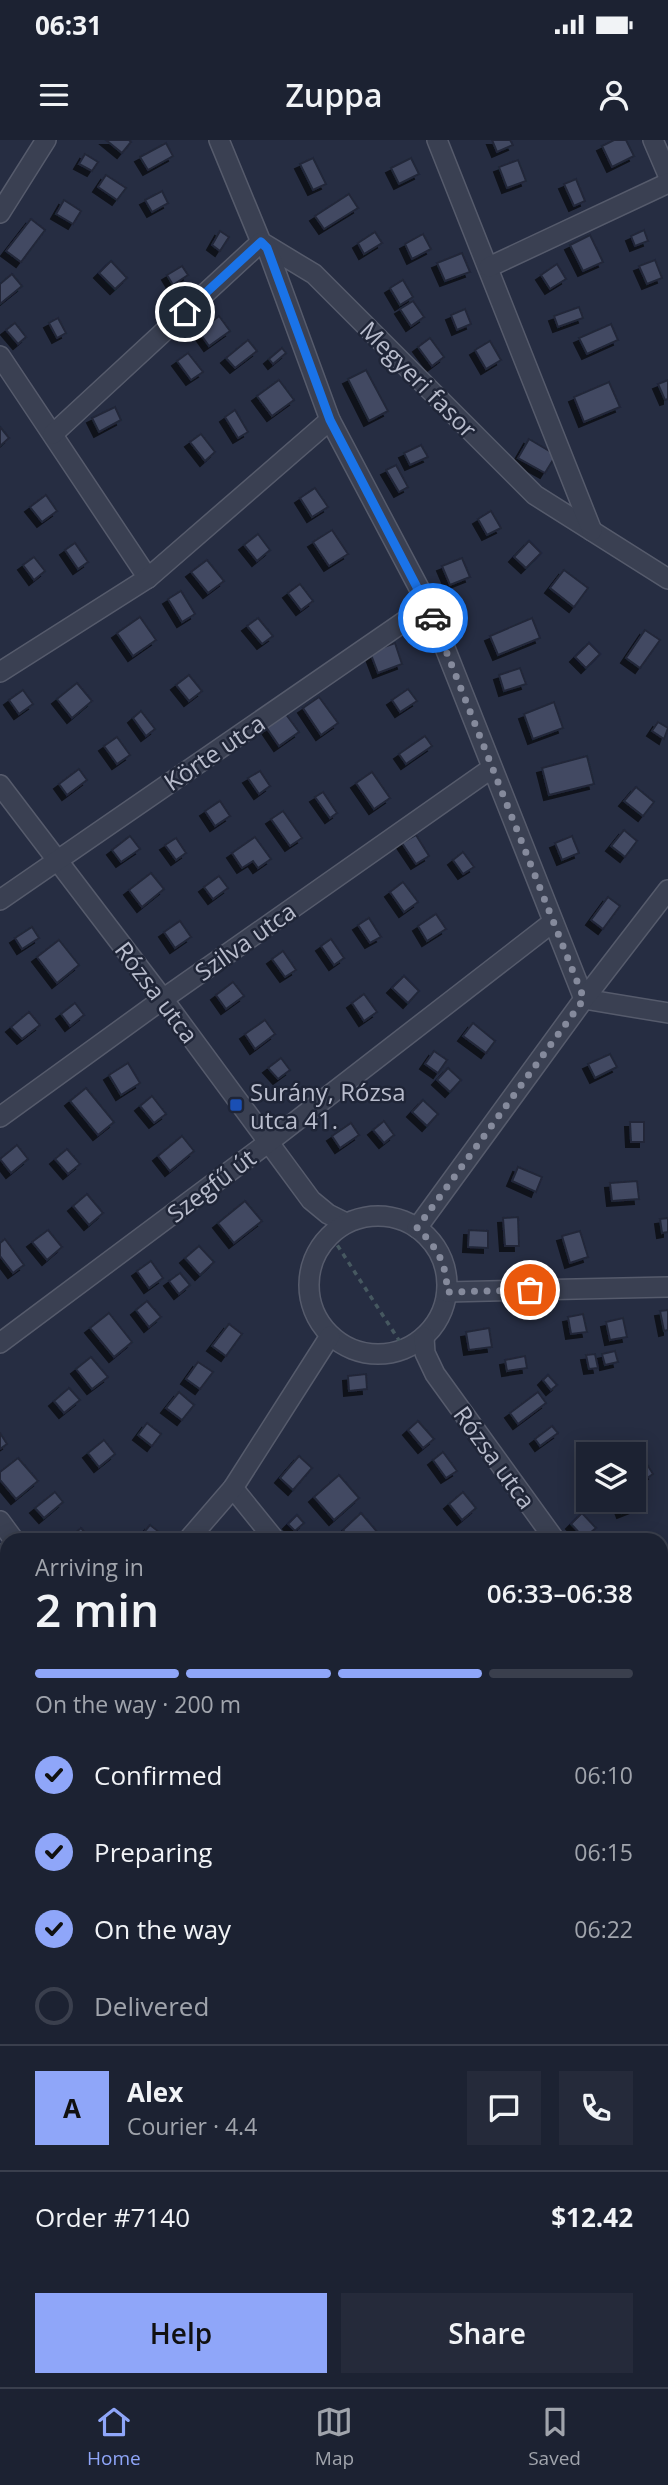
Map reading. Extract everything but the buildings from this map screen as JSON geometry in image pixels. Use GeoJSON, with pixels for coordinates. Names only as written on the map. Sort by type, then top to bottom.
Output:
{"type":"FeatureCollection","features":[{"type":"Feature","properties":{"kind":"street"},"geometry":{"type":"LineString","coordinates":[[0,213],[46,140]]}},
{"type":"Feature","properties":{"kind":"street"},"geometry":{"type":"LineString","coordinates":[[219,140],[264,245],[330,420],[428,605],[584,999]]}},
{"type":"Feature","properties":{"kind":"street"},"geometry":{"type":"LineString","coordinates":[[437,140],[592,531]]}},
{"type":"Feature","properties":{"kind":"street"},"geometry":{"type":"LineString","coordinates":[[653,140],[668,174]]}},
{"type":"Feature","properties":{"kind":"street"},"geometry":{"type":"LineString","coordinates":[[489,267],[668,183]]}},
{"type":"Feature","properties":{"kind":"street"},"geometry":{"type":"LineString","coordinates":[[53,434],[264,245]]}},
{"type":"Feature","properties":{"kind":"street","name":"Megyeri fasor"},"geometry":{"type":"LineString","coordinates":[[264,245],[314,274],[536,495],[668,579]]}},
{"type":"Feature","properties":{"kind":"street"},"geometry":{"type":"LineString","coordinates":[[0,356],[148,578]]}},
{"type":"Feature","properties":{"kind":"street"},"geometry":{"type":"LineString","coordinates":[[0,672],[148,578],[330,420]]}},
{"type":"Feature","properties":{"kind":"street","name":"Körte utca"},"geometry":{"type":"LineString","coordinates":[[0,900],[428,605]]}},
{"type":"Feature","properties":{"kind":"street","name":"Szilva utca"},"geometry":{"type":"LineString","coordinates":[[0,1117],[492,768]]}},
{"type":"Feature","properties":{"kind":"street","name":"Rózsa utca"},"geometry":{"type":"LineString","coordinates":[[0,785],[163,999],[311,1200]]}},
{"type":"Feature","properties":{"kind":"street"},"geometry":{"type":"LineString","coordinates":[[417,1228],[584,999],[668,890]]}},
{"type":"Feature","properties":{"kind":"street","name":"Szegfű út"},"geometry":{"type":"LineString","coordinates":[[0,1343],[269,1142],[553,922]]}},
{"type":"Feature","properties":{"kind":"street"},"geometry":{"type":"LineString","coordinates":[[584,999],[668,1013]]}},
{"type":"Feature","properties":{"kind":"street"},"geometry":{"type":"LineString","coordinates":[[311,1200],[328,1214],[332,1234]]}},
{"type":"Feature","properties":{"kind":"street"},"geometry":{"type":"LineString","coordinates":[[311,1200],[320,1227],[332,1234]]}},
{"type":"Feature","properties":{"kind":"street"},"geometry":{"type":"LineString","coordinates":[[403,1354],[424,1337],[439,1318],[447,1292],[444,1263],[433,1243],[417,1228],[395,1218],[371,1216],[332,1234],[309,1271],[309,1296],[318,1321],[330,1336],[349,1349],[366,1354],[403,1354],[435,1374]]}},
{"type":"Feature","properties":{"kind":"street"},"geometry":{"type":"LineString","coordinates":[[447,1292],[668,1287]]}},
{"type":"Feature","properties":{"kind":"street"},"geometry":{"type":"LineString","coordinates":[[194,1533],[233,1488],[330,1336]]}},
{"type":"Feature","properties":{"kind":"street"},"geometry":{"type":"LineString","coordinates":[[424,1337],[425,1353],[435,1374]]}},
{"type":"Feature","properties":{"kind":"street","name":"Rózsa utca"},"geometry":{"type":"LineString","coordinates":[[435,1374],[550,1533]]}},
{"type":"Feature","properties":{"kind":"street"},"geometry":{"type":"LineString","coordinates":[[233,1488],[269,1533]]}},
{"type":"Feature","properties":{"kind":"path"},"geometry":{"type":"LineString","coordinates":[[332,1234],[403,1354]]}},
{"type":"Feature","properties":{"kind":"way so far"},"geometry":{"type":"LineString","coordinates":[[433,618],[584,999],[417,1228],[433,1243],[444,1263],[447,1292],[530,1290]]}},
{"type":"Feature","properties":{"kind":"place","name":"Surány, Rózsa utca 41."},"geometry":{"type":"Point","coordinates":[236,1105]}},
{"type":"Feature","properties":{"kind":"route"},"geometry":{"type":"LineString","coordinates":[[185,312],[261,242],[267,248],[330,420],[433,618]]}}]}
